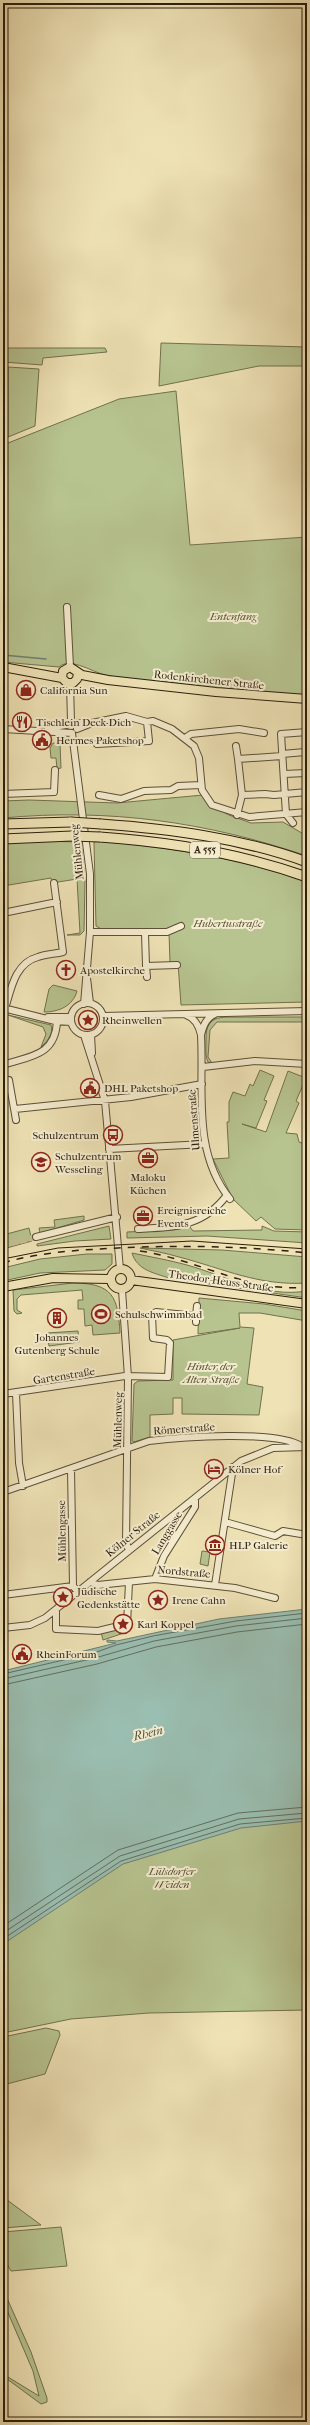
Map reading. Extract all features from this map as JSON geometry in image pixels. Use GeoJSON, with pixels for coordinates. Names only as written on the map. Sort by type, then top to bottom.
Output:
{"type":"FeatureCollection","features":[{"type":"Feature","properties":{"kind":"highway","name":"A 555"},"geometry":{"type":"LineString","coordinates":[[3,824],[71,822],[151,827],[204,835],[248,845],[307,862]]}},
{"type":"Feature","properties":{"kind":"highway","name":"A 555"},"geometry":{"type":"LineString","coordinates":[[3,839],[72,836],[151,841],[246,858],[307,877]]}},
{"type":"Feature","properties":{"kind":"main road"},"geometry":{"type":"LineString","coordinates":[[3,667],[36,672],[65,672],[70,684],[78,676]]}},
{"type":"Feature","properties":{"kind":"main road","name":"Rodenkirchener Straße"},"geometry":{"type":"LineString","coordinates":[[65,672],[78,676],[108,680],[216,692],[307,699]]}},
{"type":"Feature","properties":{"kind":"main road"},"geometry":{"type":"LineString","coordinates":[[120,1269],[129,1272],[131,1280],[128,1287],[122,1290],[114,1287],[110,1279],[114,1272],[120,1269]]}},
{"type":"Feature","properties":{"kind":"main road"},"geometry":{"type":"LineString","coordinates":[[3,1287],[58,1277],[110,1279]]}},
{"type":"Feature","properties":{"kind":"main road","name":"Theodor-Heuss-Straße"},"geometry":{"type":"LineString","coordinates":[[131,1280],[307,1304]]}},
{"type":"Feature","properties":{"kind":"street"},"geometry":{"type":"LineString","coordinates":[[65,672],[68,607]]}},
{"type":"Feature","properties":{"kind":"street","name":"Mühlenweg"},"geometry":{"type":"LineString","coordinates":[[70,684],[72,727],[90,874],[90,932],[86,969],[87,1004]]}},
{"type":"Feature","properties":{"kind":"street"},"geometry":{"type":"LineString","coordinates":[[3,729],[41,730],[72,727],[126,716],[147,722],[159,723],[185,738],[197,752],[203,795],[209,802],[237,814],[249,817],[307,812]]}},
{"type":"Feature","properties":{"kind":"street"},"geometry":{"type":"LineString","coordinates":[[97,744],[149,741],[147,722]]}},
{"type":"Feature","properties":{"kind":"street"},"geometry":{"type":"LineString","coordinates":[[185,738],[191,734],[236,729],[264,733]]}},
{"type":"Feature","properties":{"kind":"street"},"geometry":{"type":"LineString","coordinates":[[293,823],[286,814],[281,734],[307,732]]}},
{"type":"Feature","properties":{"kind":"street"},"geometry":{"type":"LineString","coordinates":[[236,746],[242,795],[237,814]]}},
{"type":"Feature","properties":{"kind":"street"},"geometry":{"type":"LineString","coordinates":[[238,759],[305,752]]}},
{"type":"Feature","properties":{"kind":"street"},"geometry":{"type":"LineString","coordinates":[[3,793],[54,792],[55,770]]}},
{"type":"Feature","properties":{"kind":"street"},"geometry":{"type":"LineString","coordinates":[[284,774],[306,772]]}},
{"type":"Feature","properties":{"kind":"street"},"geometry":{"type":"LineString","coordinates":[[99,795],[120,798],[144,791],[171,790],[178,786],[201,785]]}},
{"type":"Feature","properties":{"kind":"street"},"geometry":{"type":"LineString","coordinates":[[242,795],[307,792]]}},
{"type":"Feature","properties":{"kind":"street"},"geometry":{"type":"LineString","coordinates":[[54,883],[63,952],[36,957],[24,965],[14,980],[4,1008],[57,1022],[71,1020]]}},
{"type":"Feature","properties":{"kind":"street"},"geometry":{"type":"LineString","coordinates":[[3,914],[57,902]]}},
{"type":"Feature","properties":{"kind":"street"},"geometry":{"type":"LineString","coordinates":[[90,932],[167,932],[182,926]]}},
{"type":"Feature","properties":{"kind":"street"},"geometry":{"type":"LineString","coordinates":[[145,933],[147,978]]}},
{"type":"Feature","properties":{"kind":"street"},"geometry":{"type":"LineString","coordinates":[[146,966],[177,965]]}},
{"type":"Feature","properties":{"kind":"street"},"geometry":{"type":"LineString","coordinates":[[87,1004],[98,1007],[103,1019],[99,1030],[91,1035],[84,1036],[77,1032],[71,1020],[75,1008],[87,1004]]}},
{"type":"Feature","properties":{"kind":"street"},"geometry":{"type":"LineString","coordinates":[[103,1019],[182,1013],[307,1011]]}},
{"type":"Feature","properties":{"kind":"street","name":"Ulmenstraße"},"geometry":{"type":"LineString","coordinates":[[138,1228],[172,1228],[188,1224],[206,1215],[229,1197],[212,1170],[205,1144],[201,1035],[199,1028],[191,1017],[182,1013]]}},
{"type":"Feature","properties":{"kind":"street","name":"Ulmenstraße"},"geometry":{"type":"LineString","coordinates":[[201,1035],[210,1016],[218,1013]]}},
{"type":"Feature","properties":{"kind":"street"},"geometry":{"type":"LineString","coordinates":[[37,1016],[71,1020]]}},
{"type":"Feature","properties":{"kind":"street"},"geometry":{"type":"LineString","coordinates":[[3,1065],[45,1050],[52,1041],[57,1022]]}},
{"type":"Feature","properties":{"kind":"street"},"geometry":{"type":"LineString","coordinates":[[91,1035],[93,1061]]}},
{"type":"Feature","properties":{"kind":"street"},"geometry":{"type":"LineString","coordinates":[[84,1036],[105,1101],[117,1217],[120,1269]]}},
{"type":"Feature","properties":{"kind":"street"},"geometry":{"type":"LineString","coordinates":[[203,1067],[248,1062],[307,1064]]}},
{"type":"Feature","properties":{"kind":"street"},"geometry":{"type":"LineString","coordinates":[[9,1080],[16,1120]]}},
{"type":"Feature","properties":{"kind":"street"},"geometry":{"type":"LineString","coordinates":[[15,1109],[105,1101],[202,1084]]}},
{"type":"Feature","properties":{"kind":"street"},"geometry":{"type":"LineString","coordinates":[[109,1149],[205,1144]]}},
{"type":"Feature","properties":{"kind":"street"},"geometry":{"type":"LineString","coordinates":[[36,1237],[117,1217]]}},
{"type":"Feature","properties":{"kind":"street","name":"Mühlenweg"},"geometry":{"type":"LineString","coordinates":[[122,1290],[128,1377],[126,1543],[129,1550]]}},
{"type":"Feature","properties":{"kind":"street","name":"Gartenstraße"},"geometry":{"type":"LineString","coordinates":[[3,1394],[128,1377],[167,1377],[170,1373],[170,1343],[167,1340],[154,1338],[152,1314],[156,1312],[169,1312],[196,1319],[198,1306]]}},
{"type":"Feature","properties":{"kind":"street"},"geometry":{"type":"LineString","coordinates":[[16,1393],[22,1486]]}},
{"type":"Feature","properties":{"kind":"street","name":"Römerstraße"},"geometry":{"type":"LineString","coordinates":[[3,1492],[149,1441],[230,1436],[294,1441],[304,1447]]}},
{"type":"Feature","properties":{"kind":"street"},"geometry":{"type":"LineString","coordinates":[[269,1438],[273,1448]]}},
{"type":"Feature","properties":{"kind":"street","name":"Kölner Straße"},"geometry":{"type":"LineString","coordinates":[[3,1628],[34,1624],[56,1610],[233,1467],[253,1455],[273,1448],[304,1447]]}},
{"type":"Feature","properties":{"kind":"street"},"geometry":{"type":"LineString","coordinates":[[215,1585],[233,1467]]}},
{"type":"Feature","properties":{"kind":"street","name":"Mühlengasse"},"geometry":{"type":"LineString","coordinates":[[71,1469],[73,1586]]}},
{"type":"Feature","properties":{"kind":"street","name":"Langgasse"},"geometry":{"type":"LineString","coordinates":[[155,1579],[164,1556],[195,1507],[195,1498]]}},
{"type":"Feature","properties":{"kind":"street"},"geometry":{"type":"LineString","coordinates":[[225,1522],[275,1536],[284,1531],[307,1535]]}},
{"type":"Feature","properties":{"kind":"street","name":"Nordstraße"},"geometry":{"type":"LineString","coordinates":[[90,1582],[98,1585],[155,1579],[215,1585],[275,1598]]}},
{"type":"Feature","properties":{"kind":"street"},"geometry":{"type":"LineString","coordinates":[[56,1610],[56,1629],[98,1631],[127,1624],[129,1582]]}},
{"type":"Feature","properties":{"kind":"street"},"geometry":{"type":"LineString","coordinates":[[3,1595],[73,1586],[78,1592]]}},
{"type":"Feature","properties":{"kind":"green space"},"geometry":{"type":"Polygon","coordinates":[[[161,343],[307,347],[307,366],[259,366],[159,386],[161,343]]]}},
{"type":"Feature","properties":{"kind":"green space"},"geometry":{"type":"Polygon","coordinates":[[[3,348],[105,348],[107,352],[43,358],[42,365],[3,362],[3,348]]]}},
{"type":"Feature","properties":{"kind":"green space"},"geometry":{"type":"Polygon","coordinates":[[[8,367],[39,369],[35,426],[8,437],[8,367]]]}},
{"type":"Feature","properties":{"kind":"green space","name":"Entenfang"},"geometry":{"type":"Polygon","coordinates":[[[176,391],[190,545],[307,537],[307,696],[233,691],[159,683],[104,675],[70,663],[59,667],[3,662],[3,445],[119,399],[176,391]]]}},
{"type":"Feature","properties":{"kind":"green space"},"geometry":{"type":"Polygon","coordinates":[[[53,743],[60,744],[61,768],[57,769],[56,758],[51,758],[50,748],[53,743]]]}},
{"type":"Feature","properties":{"kind":"green space"},"geometry":{"type":"Polygon","coordinates":[[[203,795],[210,805],[229,815],[251,823],[283,822],[307,836],[307,856],[232,834],[157,820],[81,815],[42,815],[3,818],[3,801],[29,800],[117,803],[203,795]]]}},
{"type":"Feature","properties":{"kind":"green space"},"geometry":{"type":"Polygon","coordinates":[[[40,841],[81,842],[85,881],[84,931],[80,935],[67,935],[80,933],[77,879],[52,883],[51,878],[3,886],[3,843],[40,841]]]}},
{"type":"Feature","properties":{"kind":"green space","name":"Hubertusstraße"},"geometry":{"type":"Polygon","coordinates":[[[101,841],[206,855],[257,866],[307,882],[307,1002],[181,1005],[178,963],[170,963],[169,933],[103,930],[96,926],[94,842],[101,841]]]}},
{"type":"Feature","properties":{"kind":"green space"},"geometry":{"type":"Polygon","coordinates":[[[53,985],[77,991],[72,1001],[65,1007],[55,1011],[44,1012],[49,989],[53,985]]]}},
{"type":"Feature","properties":{"kind":"green space"},"geometry":{"type":"Polygon","coordinates":[[[8,1015],[51,1025],[52,1031],[46,1043],[41,1047],[46,1034],[43,1027],[8,1015]]]}},
{"type":"Feature","properties":{"kind":"green space"},"geometry":{"type":"Polygon","coordinates":[[[307,1017],[307,1022],[217,1022],[210,1030],[208,1057],[212,1063],[208,1062],[207,1060],[207,1031],[212,1021],[217,1018],[307,1017]]]}},
{"type":"Feature","properties":{"kind":"green space"},"geometry":{"type":"Polygon","coordinates":[[[260,1070],[274,1076],[264,1100],[267,1101],[256,1128],[242,1124],[266,1132],[288,1071],[306,1078],[296,1101],[299,1103],[286,1133],[297,1134],[299,1142],[307,1145],[307,1230],[275,1229],[261,1217],[256,1221],[233,1199],[213,1159],[229,1158],[227,1122],[229,1122],[229,1102],[233,1092],[245,1096],[250,1084],[253,1086],[260,1070]]]}},
{"type":"Feature","properties":{"kind":"green space"},"geometry":{"type":"Polygon","coordinates":[[[84,1216],[84,1220],[40,1233],[39,1228],[55,1227],[54,1220],[84,1216]]]}},
{"type":"Feature","properties":{"kind":"green space"},"geometry":{"type":"Polygon","coordinates":[[[109,1226],[111,1239],[75,1241],[37,1246],[37,1244],[109,1226]]]}},
{"type":"Feature","properties":{"kind":"green space"},"geometry":{"type":"Polygon","coordinates":[[[262,1226],[274,1231],[307,1232],[307,1243],[207,1236],[127,1238],[127,1232],[173,1230],[190,1227],[193,1231],[262,1230],[262,1226]]]}},
{"type":"Feature","properties":{"kind":"green space"},"geometry":{"type":"Polygon","coordinates":[[[29,1228],[32,1241],[3,1249],[3,1235],[29,1228]]]}},
{"type":"Feature","properties":{"kind":"green space"},"geometry":{"type":"Polygon","coordinates":[[[140,1248],[222,1250],[307,1257],[307,1283],[273,1282],[242,1276],[174,1256],[140,1248]]]}},
{"type":"Feature","properties":{"kind":"green space"},"geometry":{"type":"Polygon","coordinates":[[[132,1253],[187,1265],[260,1289],[291,1292],[307,1291],[307,1298],[169,1278],[142,1267],[134,1259],[132,1253]]]}},
{"type":"Feature","properties":{"kind":"green space"},"geometry":{"type":"Polygon","coordinates":[[[87,1254],[112,1254],[112,1264],[105,1270],[40,1273],[3,1281],[3,1268],[40,1259],[87,1254]]]}},
{"type":"Feature","properties":{"kind":"green space","name":"Schulschwimmbad"},"geometry":{"type":"Polygon","coordinates":[[[73,1283],[97,1286],[105,1289],[111,1294],[115,1301],[120,1333],[93,1335],[92,1325],[85,1326],[84,1309],[78,1309],[78,1300],[83,1300],[82,1290],[21,1295],[17,1299],[17,1310],[22,1313],[17,1314],[14,1311],[13,1290],[73,1283]]]}},
{"type":"Feature","properties":{"kind":"green space","name":"Hinter der Alten Straße"},"geometry":{"type":"Polygon","coordinates":[[[199,1298],[264,1304],[307,1311],[307,1321],[260,1313],[239,1313],[240,1327],[254,1328],[247,1384],[263,1387],[259,1415],[182,1414],[182,1398],[173,1398],[173,1414],[150,1415],[150,1437],[134,1442],[132,1441],[134,1384],[138,1381],[173,1380],[173,1340],[240,1328],[198,1334],[199,1298]]]}},
{"type":"Feature","properties":{"kind":"green space"},"geometry":{"type":"Polygon","coordinates":[[[78,1331],[79,1342],[49,1346],[47,1333],[78,1331]]]}},
{"type":"Feature","properties":{"kind":"green space"},"geometry":{"type":"Polygon","coordinates":[[[202,1551],[210,1552],[208,1566],[200,1564],[202,1551]]]}},
{"type":"Feature","properties":{"kind":"green space"},"geometry":{"type":"Polygon","coordinates":[[[126,1625],[127,1632],[103,1640],[101,1632],[126,1625]]]}},
{"type":"Feature","properties":{"kind":"green space","name":"Lülsdorfer Weiden"},"geometry":{"type":"Polygon","coordinates":[[[307,1718],[307,2010],[149,2013],[71,2019],[3,2033],[3,1796],[307,1718]]]}},
{"type":"Feature","properties":{"kind":"green space"},"geometry":{"type":"Polygon","coordinates":[[[46,2028],[59,2031],[60,2035],[45,2074],[3,2085],[3,2037],[46,2028]]]}},
{"type":"Feature","properties":{"kind":"green space"},"geometry":{"type":"Polygon","coordinates":[[[3,2197],[41,2225],[3,2228],[3,2197]]]}},
{"type":"Feature","properties":{"kind":"green space"},"geometry":{"type":"Polygon","coordinates":[[[61,2227],[67,2266],[11,2271],[3,2257],[3,2232],[61,2227]]]}},
{"type":"Feature","properties":{"kind":"green space"},"geometry":{"type":"Polygon","coordinates":[[[3,2293],[6,2296],[31,2352],[47,2398],[47,2402],[41,2404],[3,2376],[3,2374],[39,2396],[33,2371],[3,2301],[3,2293]]]}},
{"type":"Feature","properties":{"kind":"water","name":"Rhein"},"geometry":{"type":"Polygon","coordinates":[[[307,1609],[307,1821],[241,1828],[123,1864],[3,1944],[3,1671],[116,1643],[107,1642],[107,1640],[117,1641],[219,1619],[307,1609]]]}},
{"type":"Feature","properties":{"kind":"waterway"},"geometry":{"type":"LineString","coordinates":[[3,655],[46,659]]}},
{"type":"Feature","properties":{"kind":"tunnel"},"geometry":{"type":"LineString","coordinates":[[3,1245],[36,1237]]}},
{"type":"Feature","properties":{"kind":"tram line"},"geometry":{"type":"LineString","coordinates":[[3,1259],[58,1248],[192,1241],[307,1249]]}},
{"type":"Feature","properties":{"kind":"railway"},"geometry":{"type":"LineString","coordinates":[[3,1263],[31,1256],[60,1252],[142,1247],[189,1246],[307,1253]]}},
{"type":"Feature","properties":{"kind":"railway"},"geometry":{"type":"LineString","coordinates":[[140,1251],[161,1255],[264,1285],[285,1288],[307,1287]]}},
{"type":"Feature","properties":{"kind":"place","name":"California Sun"},"geometry":{"type":"Point","coordinates":[26,690]}},
{"type":"Feature","properties":{"kind":"place","name":"Tischlein Deck Dich"},"geometry":{"type":"Point","coordinates":[22,722]}},
{"type":"Feature","properties":{"kind":"place","name":"Hermes Paketshop"},"geometry":{"type":"Point","coordinates":[42,740]}},
{"type":"Feature","properties":{"kind":"place","name":"Apostelkirche"},"geometry":{"type":"Point","coordinates":[66,970]}},
{"type":"Feature","properties":{"kind":"place","name":"Rheinwellen"},"geometry":{"type":"Point","coordinates":[88,1020]}},
{"type":"Feature","properties":{"kind":"place","name":"DHL Paketshop"},"geometry":{"type":"Point","coordinates":[90,1088]}},
{"type":"Feature","properties":{"kind":"place","name":"Schulzentrum"},"geometry":{"type":"Point","coordinates":[113,1135]}},
{"type":"Feature","properties":{"kind":"place","name":"Maloku Küchen"},"geometry":{"type":"Point","coordinates":[148,1158]}},
{"type":"Feature","properties":{"kind":"place","name":"Schulzentrum Wesseling"},"geometry":{"type":"Point","coordinates":[41,1162]}},
{"type":"Feature","properties":{"kind":"place","name":"Ereignisreiche Events"},"geometry":{"type":"Point","coordinates":[143,1216]}},
{"type":"Feature","properties":{"kind":"place","name":"Schulschwimmbad"},"geometry":{"type":"Point","coordinates":[101,1314]}},
{"type":"Feature","properties":{"kind":"place","name":"Johannes Gutenberg Schule"},"geometry":{"type":"Point","coordinates":[57,1318]}},
{"type":"Feature","properties":{"kind":"place","name":"Kölner Hof"},"geometry":{"type":"Point","coordinates":[214,1469]}},
{"type":"Feature","properties":{"kind":"place","name":"HLP Galerie"},"geometry":{"type":"Point","coordinates":[215,1545]}},
{"type":"Feature","properties":{"kind":"place","name":"Jüdische Gedenkstätte"},"geometry":{"type":"Point","coordinates":[63,1597]}},
{"type":"Feature","properties":{"kind":"place","name":"Irene Cahn"},"geometry":{"type":"Point","coordinates":[158,1600]}},
{"type":"Feature","properties":{"kind":"place","name":"Karl Koppel"},"geometry":{"type":"Point","coordinates":[123,1624]}},
{"type":"Feature","properties":{"kind":"place","name":"RheinForum"},"geometry":{"type":"Point","coordinates":[22,1654]}}]}
